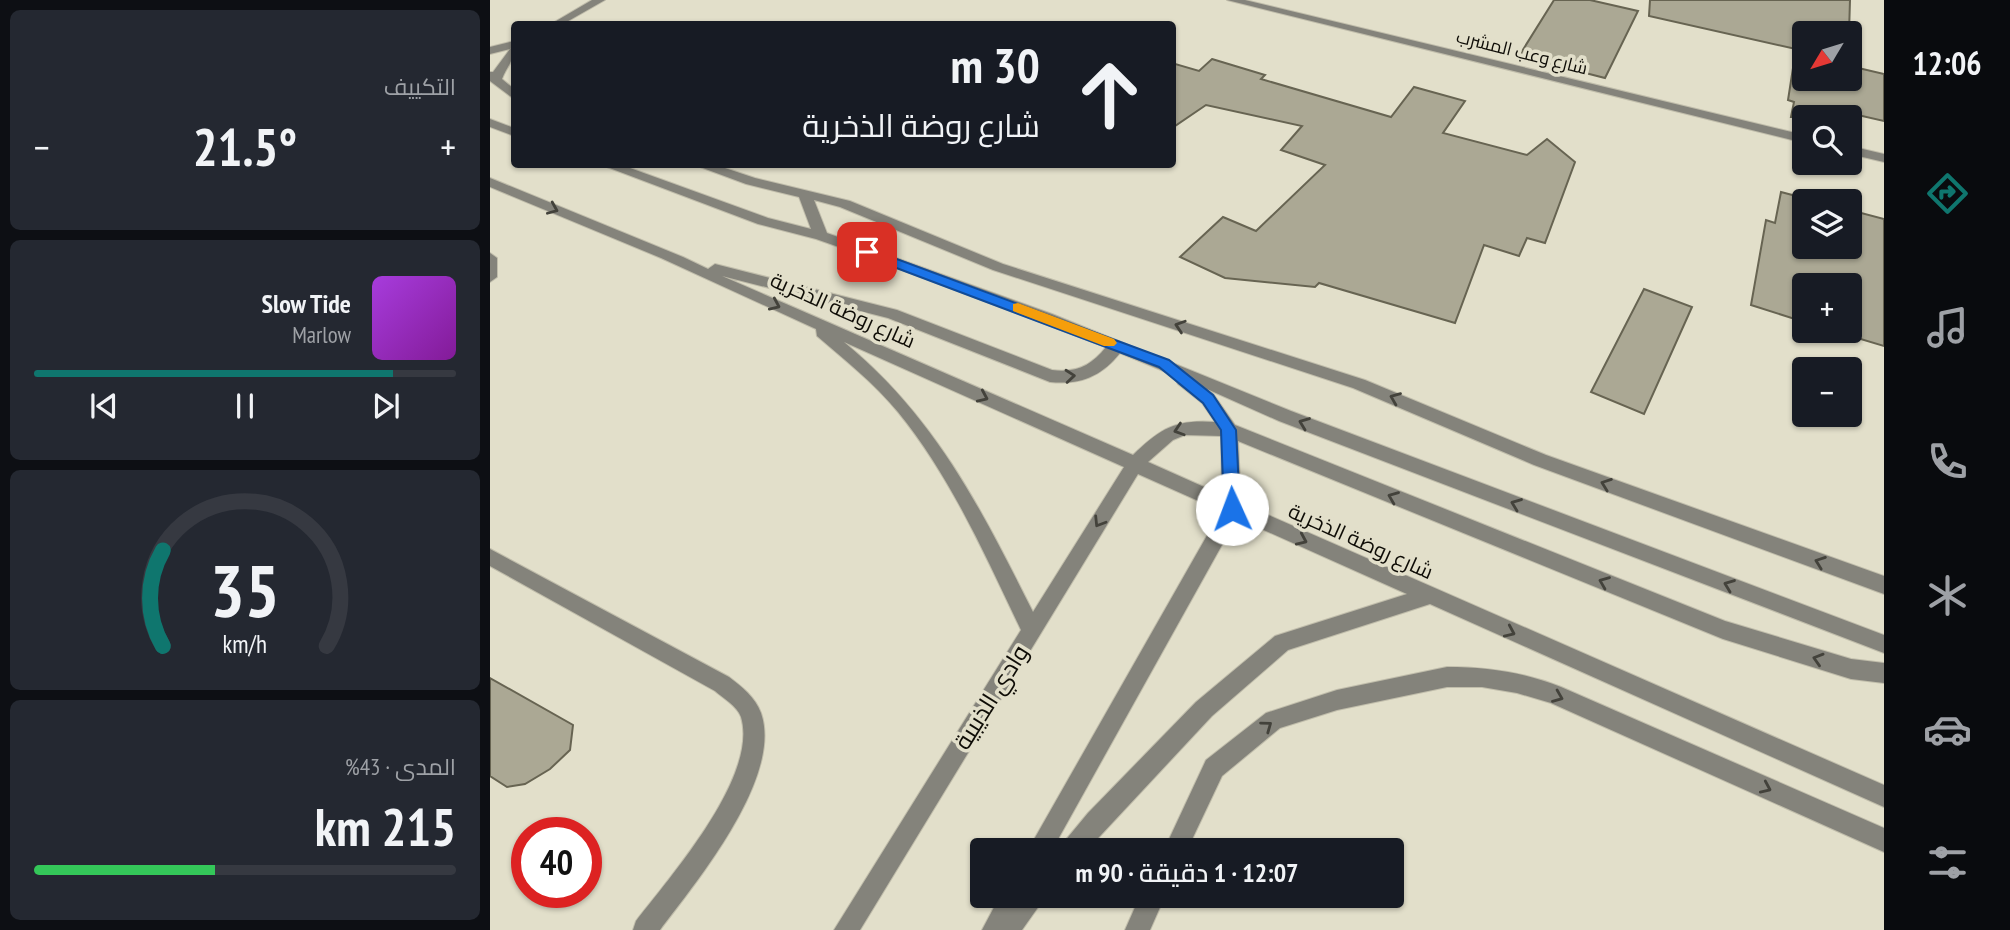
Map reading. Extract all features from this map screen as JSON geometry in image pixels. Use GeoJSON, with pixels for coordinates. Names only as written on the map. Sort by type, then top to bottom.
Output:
{"type":"FeatureCollection","features":[{"type":"Feature","properties":{"kind":"street"},"geometry":{"type":"LineString","coordinates":[[562,21],[600,0]]}},
{"type":"Feature","properties":{"kind":"street","name":"شارع وعب المشرب"},"geometry":{"type":"LineString","coordinates":[[1232,0],[1792,136]]}},
{"type":"Feature","properties":{"kind":"street"},"geometry":{"type":"LineString","coordinates":[[490,51],[511,45]]}},
{"type":"Feature","properties":{"kind":"street"},"geometry":{"type":"LineString","coordinates":[[511,55],[493,77],[511,92]]}},
{"type":"Feature","properties":{"kind":"street"},"geometry":{"type":"LineString","coordinates":[[490,123],[511,131]]}},
{"type":"Feature","properties":{"kind":"street"},"geometry":{"type":"LineString","coordinates":[[1862,153],[1884,158]]}},
{"type":"Feature","properties":{"kind":"street"},"geometry":{"type":"LineString","coordinates":[[617,168],[763,221],[821,236],[1117,345],[1298,421],[1884,644]]}},
{"type":"Feature","properties":{"kind":"street"},"geometry":{"type":"LineString","coordinates":[[713,168],[873,214],[998,267],[1359,384],[1507,447],[1884,585]]}},
{"type":"Feature","properties":{"kind":"street","name":"شارع روضة الذخرية"},"geometry":{"type":"LineString","coordinates":[[490,182],[667,257],[1884,796]]}},
{"type":"Feature","properties":{"kind":"street"},"geometry":{"type":"LineString","coordinates":[[804,193],[821,236]]}},
{"type":"Feature","properties":{"kind":"street","name":"شارع روضة الذخرية"},"geometry":{"type":"LineString","coordinates":[[667,257],[892,314],[1050,376],[1064,378],[1092,372],[1103,364],[1117,345]]}},
{"type":"Feature","properties":{"kind":"street"},"geometry":{"type":"LineString","coordinates":[[490,258],[490,277]]}},
{"type":"Feature","properties":{"kind":"street"},"geometry":{"type":"LineString","coordinates":[[809,320],[880,382],[927,440],[981,530],[1032,631]]}},
{"type":"Feature","properties":{"kind":"street"},"geometry":{"type":"LineString","coordinates":[[1046,838],[1232,509],[1229,430],[1208,399],[1164,364]]}},
{"type":"Feature","properties":{"kind":"street","name":"وادي الذيبية"},"geometry":{"type":"LineString","coordinates":[[846,930],[1135,464],[1164,435],[1187,426],[1229,430],[1723,630],[1851,669],[1884,673]]}},
{"type":"Feature","properties":{"kind":"street"},"geometry":{"type":"LineString","coordinates":[[490,557],[722,684],[742,699],[751,716],[754,736],[752,757],[729,813],[645,930]]}},
{"type":"Feature","properties":{"kind":"street"},"geometry":{"type":"LineString","coordinates":[[1082,838],[1204,709],[1282,643],[1429,596]]}},
{"type":"Feature","properties":{"kind":"street"},"geometry":{"type":"LineString","coordinates":[[1181,838],[1214,768],[1274,720],[1337,700],[1447,677],[1482,677],[1517,683],[1554,694],[1884,840]]}},
{"type":"Feature","properties":{"kind":"street"},"geometry":{"type":"LineString","coordinates":[[994,930],[1006,908]]}},
{"type":"Feature","properties":{"kind":"street"},"geometry":{"type":"LineString","coordinates":[[1006,930],[1024,908]]}},
{"type":"Feature","properties":{"kind":"street"},"geometry":{"type":"LineString","coordinates":[[1137,930],[1147,908]]}},
{"type":"Feature","properties":{"kind":"building"},"geometry":{"type":"Polygon","coordinates":[[[1554,0],[1590,0],[1638,11],[1605,78],[1519,56],[1554,0]]]}},
{"type":"Feature","properties":{"kind":"building"},"geometry":{"type":"Polygon","coordinates":[[[1650,0],[1850,0],[1849,21],[1792,21],[1792,48],[1649,16],[1650,0]]]}},
{"type":"Feature","properties":{"kind":"building"},"geometry":{"type":"Polygon","coordinates":[[[1212,59],[1265,75],[1261,79],[1391,117],[1414,87],[1465,101],[1443,133],[1527,155],[1547,139],[1575,162],[1545,243],[1527,238],[1519,256],[1484,245],[1455,323],[1319,283],[1315,287],[1225,278],[1180,257],[1223,217],[1256,231],[1325,165],[1281,150],[1302,126],[1206,105],[1176,125],[1176,64],[1199,71],[1212,59]]]}},
{"type":"Feature","properties":{"kind":"building"},"geometry":{"type":"Polygon","coordinates":[[[1862,69],[1884,74],[1884,121],[1862,116],[1862,105],[1793,105],[1794,102],[1788,100],[1792,74],[1792,91],[1862,91],[1862,69]]]}},
{"type":"Feature","properties":{"kind":"building"},"geometry":{"type":"Polygon","coordinates":[[[1781,192],[1792,195],[1792,259],[1862,259],[1862,213],[1884,219],[1884,346],[1862,339],[1862,273],[1792,273],[1792,318],[1751,305],[1766,220],[1775,223],[1781,192]]]}},
{"type":"Feature","properties":{"kind":"building"},"geometry":{"type":"Polygon","coordinates":[[[1644,289],[1692,307],[1644,414],[1591,392],[1644,289]]]}},
{"type":"Feature","properties":{"kind":"building"},"geometry":{"type":"Polygon","coordinates":[[[490,678],[573,725],[570,750],[550,769],[525,784],[507,787],[490,776],[490,678]]]}},
{"type":"Feature","properties":{"kind":"slow traffic"},"geometry":{"type":"LineString","coordinates":[[1018,307],[1109,343]]}},
{"type":"Feature","properties":{"kind":"route"},"geometry":{"type":"LineString","coordinates":[[867,252],[1164,364],[1208,399],[1229,430],[1232,509]]}}]}
